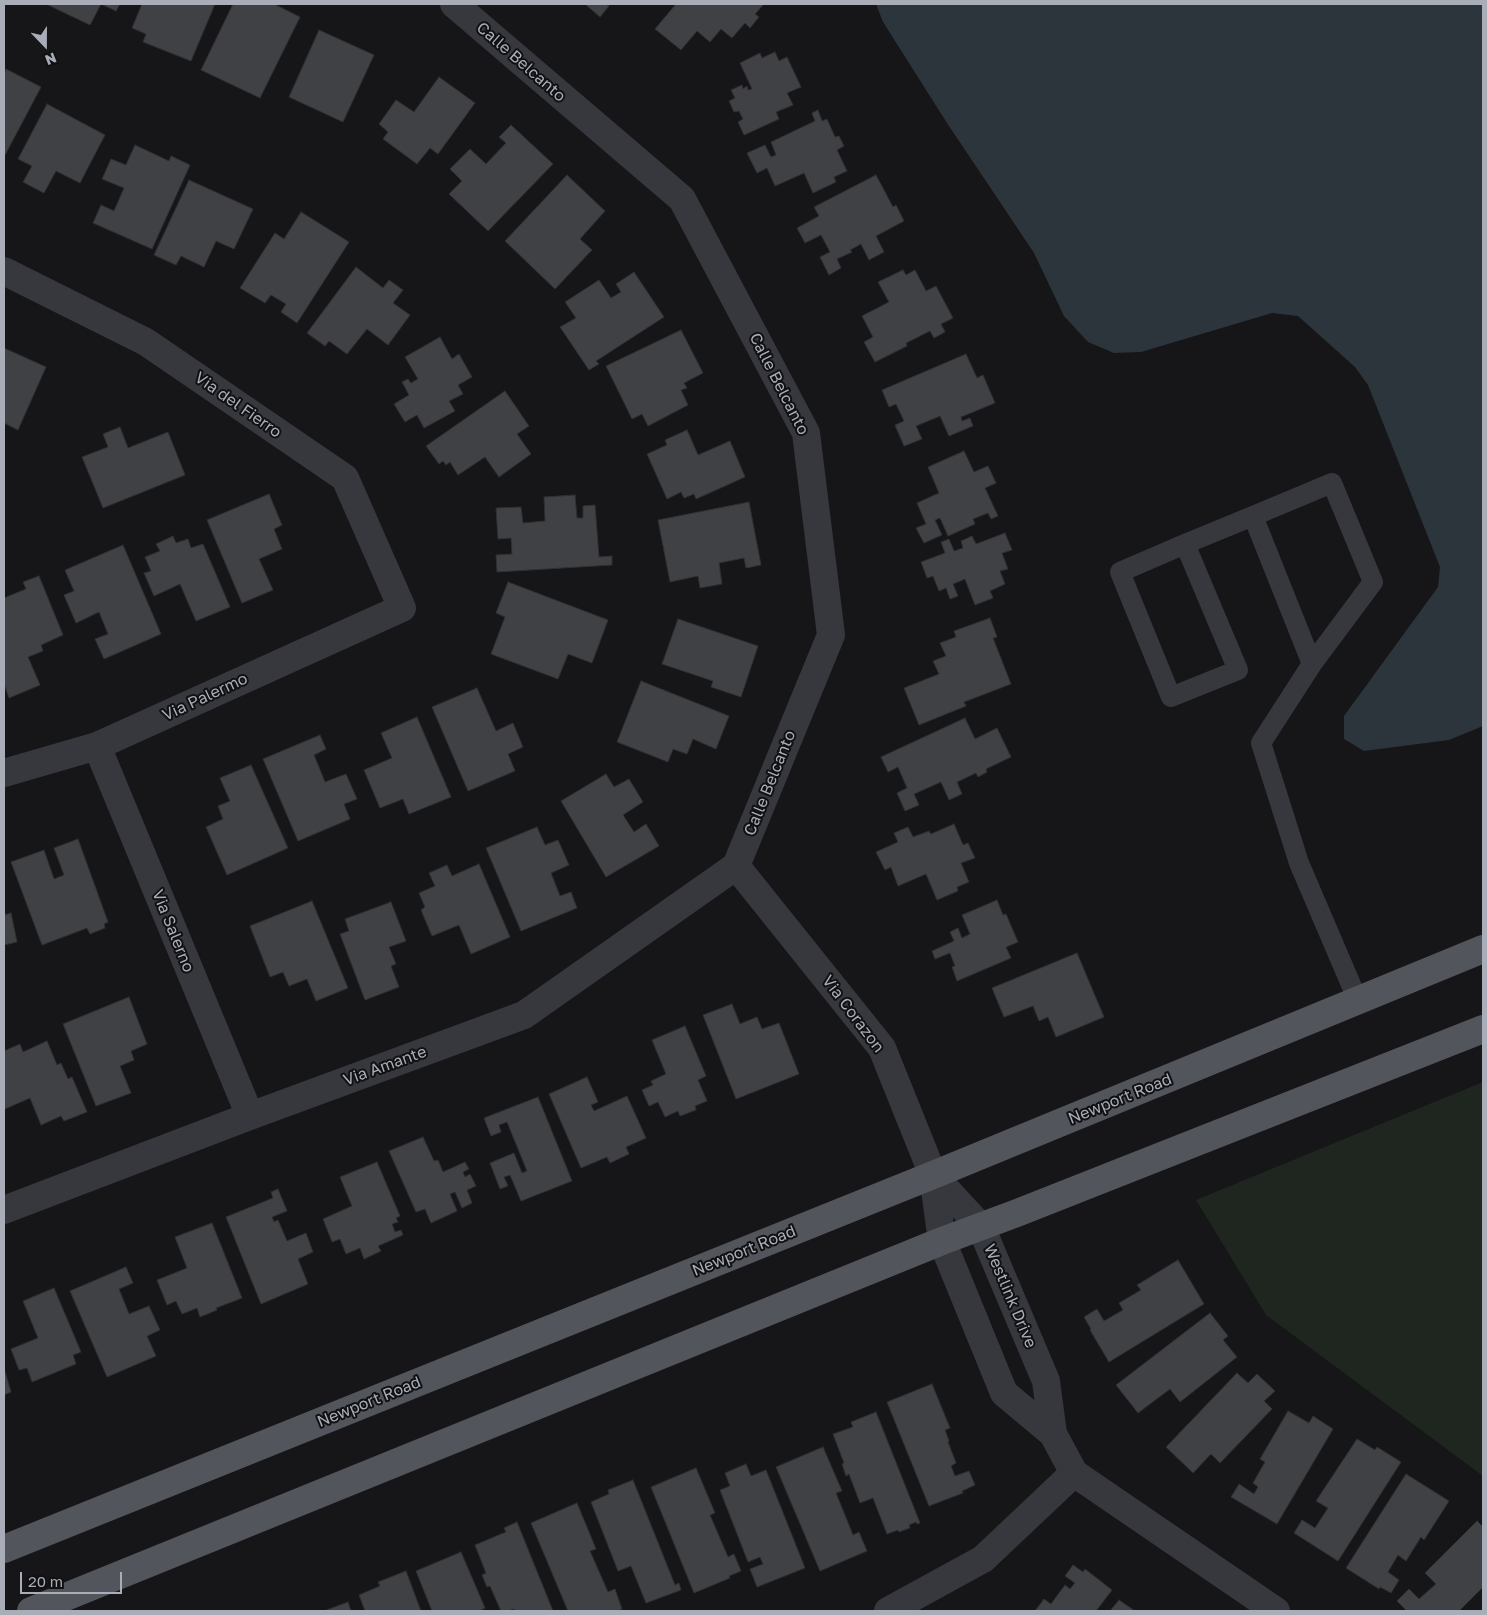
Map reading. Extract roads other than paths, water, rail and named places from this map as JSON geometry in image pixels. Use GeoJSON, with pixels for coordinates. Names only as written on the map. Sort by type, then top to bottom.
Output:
{"type":"FeatureCollection","features":[{"type":"Feature","properties":{"kind":"main road","name":"Newport Road"},"geometry":{"type":"LineString","coordinates":[[4,1549],[933,1175],[1483,949]]}},
{"type":"Feature","properties":{"kind":"main road"},"geometry":{"type":"LineString","coordinates":[[30,1611],[942,1241],[1483,1029]]}},
{"type":"Feature","properties":{"kind":"street","name":"Calle Belcanto"},"geometry":{"type":"LineString","coordinates":[[454,4],[682,200],[806,433],[831,635],[736,866]]}},
{"type":"Feature","properties":{"kind":"street","name":"Via del Fierro"},"geometry":{"type":"LineString","coordinates":[[4,271],[146,342],[345,478],[402,608]]}},
{"type":"Feature","properties":{"kind":"street","name":"Via Palermo"},"geometry":{"type":"LineString","coordinates":[[4,773],[97,746],[402,608]]}},
{"type":"Feature","properties":{"kind":"street","name":"Via Salerno"},"geometry":{"type":"LineString","coordinates":[[97,746],[250,1116]]}},
{"type":"Feature","properties":{"kind":"street","name":"Via Amante"},"geometry":{"type":"LineString","coordinates":[[4,1210],[250,1116],[524,1015],[736,866]]}},
{"type":"Feature","properties":{"kind":"street","name":"Via Corazon"},"geometry":{"type":"LineString","coordinates":[[736,866],[882,1048],[933,1175],[942,1241]]}},
{"type":"Feature","properties":{"kind":"street","name":"Westlink Drive"},"geometry":{"type":"LineString","coordinates":[[933,1175],[981,1227],[1046,1381],[1054,1434],[1074,1473],[1276,1611]]}},
{"type":"Feature","properties":{"kind":"street","name":"Westlink Drive"},"geometry":{"type":"LineString","coordinates":[[942,1241],[1004,1393],[1054,1434]]}},
{"type":"Feature","properties":{"kind":"street"},"geometry":{"type":"LineString","coordinates":[[888,1611],[983,1559],[1074,1473]]}},
{"type":"Feature","properties":{"kind":"lane"},"geometry":{"type":"LineString","coordinates":[[1185,544],[1238,670],[1171,697],[1120,572],[1185,544],[1253,516],[1332,482],[1373,582],[1312,664],[1260,743],[1299,863],[1358,1001]]}},
{"type":"Feature","properties":{"kind":"lane"},"geometry":{"type":"LineString","coordinates":[[1253,516],[1312,664]]}}]}
